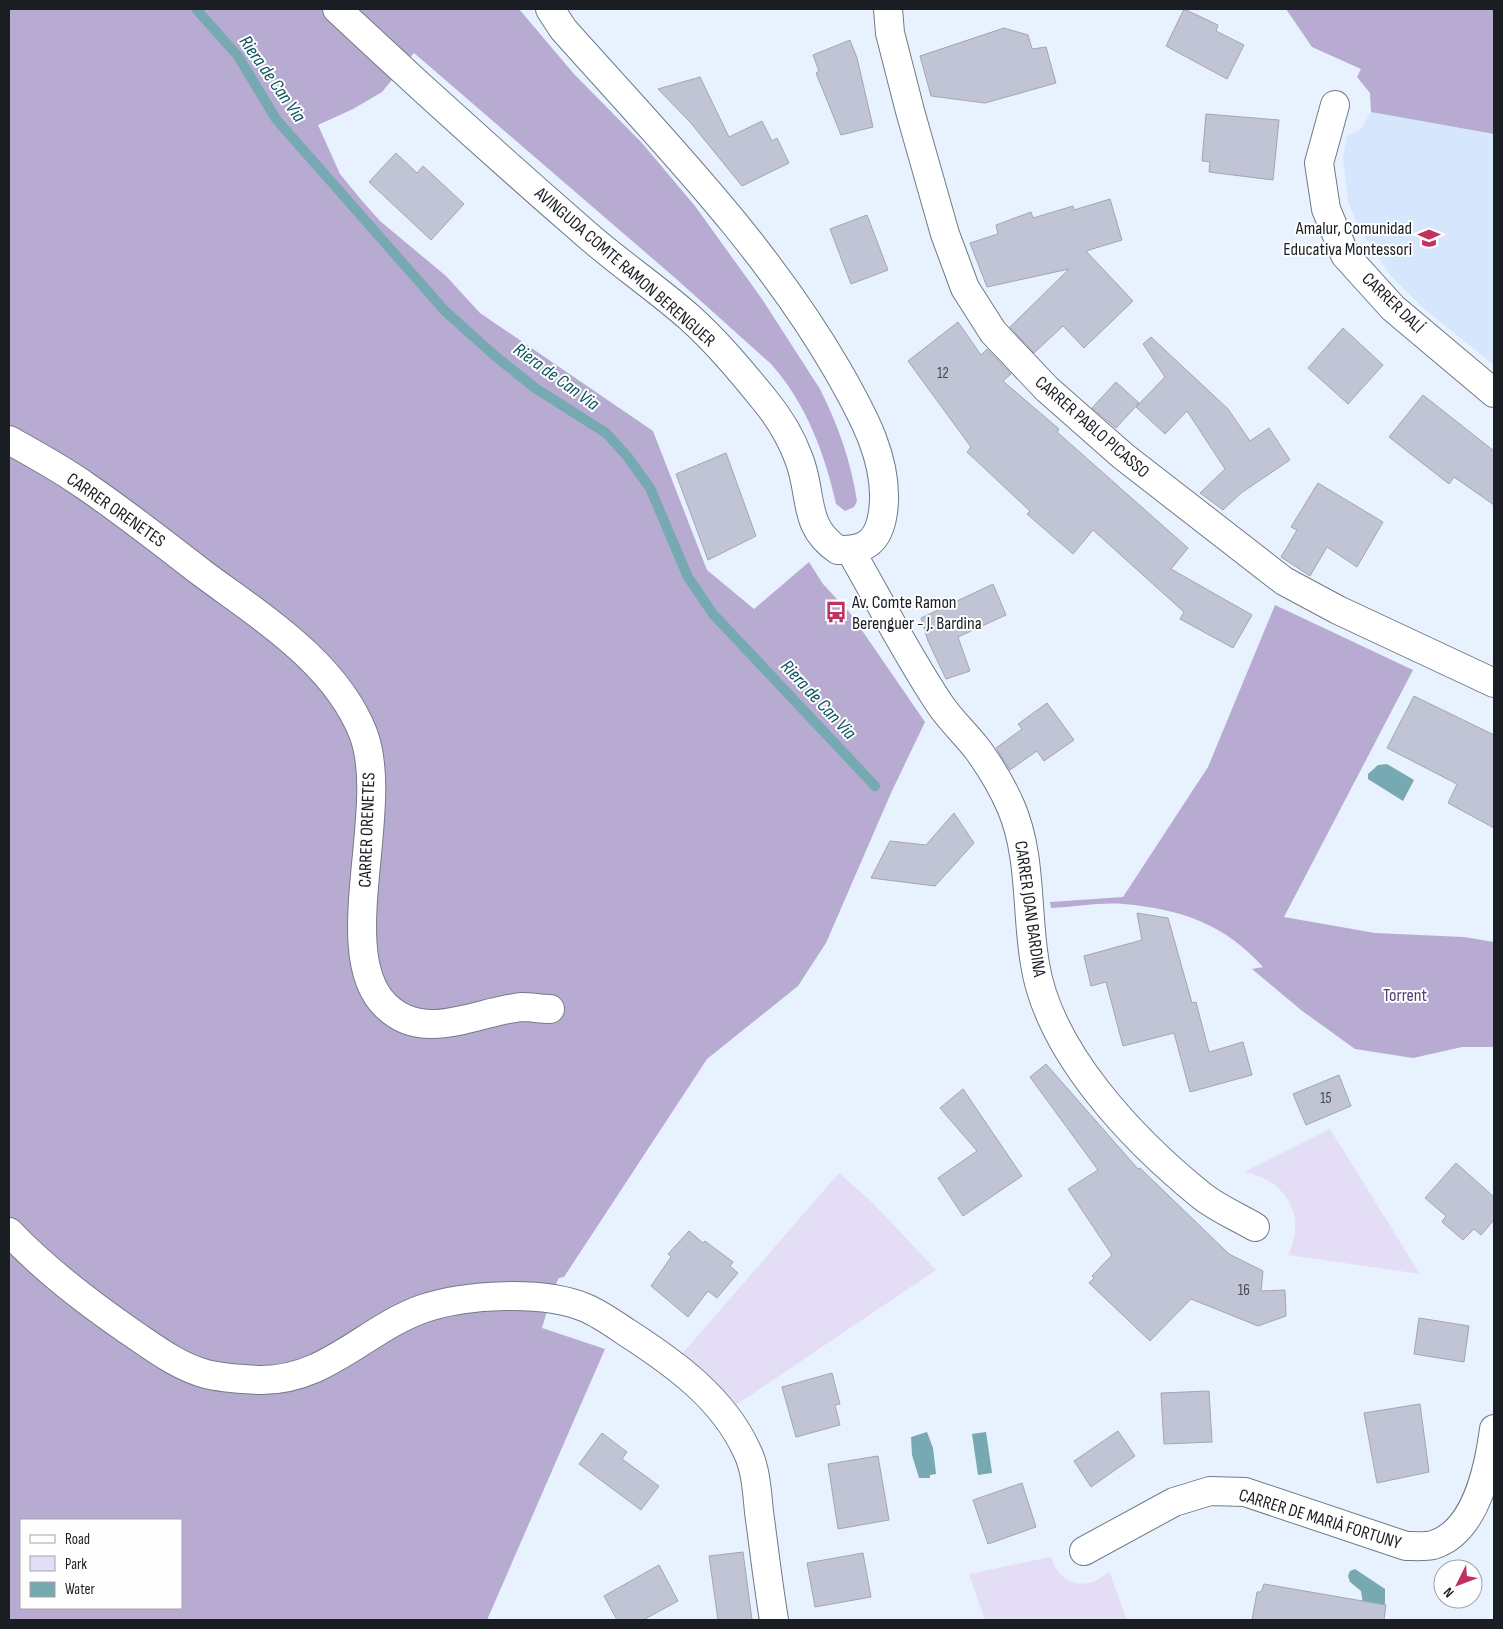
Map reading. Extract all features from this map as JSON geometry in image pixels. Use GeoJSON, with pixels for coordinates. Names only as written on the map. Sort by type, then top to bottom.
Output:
{"type":"FeatureCollection","features":[{"type":"Feature","properties":{"kind":"street","name":"AVINGUDA COMTE RAMON BERENGUER"},"geometry":{"type":"LineString","coordinates":[[336,9],[478,140],[600,246],[688,316],[713,340],[764,400],[783,426],[800,460],[811,515],[818,532],[838,550],[850,550]]}},
{"type":"Feature","properties":{"kind":"street"},"geometry":{"type":"LineString","coordinates":[[550,9],[563,29],[737,225],[814,331],[853,397],[874,444],[882,472],[884,507],[881,525],[875,538],[864,546],[850,550]]}},
{"type":"Feature","properties":{"kind":"street","name":"CARRER PABLO PICASSO"},"geometry":{"type":"LineString","coordinates":[[888,9],[890,33],[910,111],[948,242],[966,288],[977,309],[1005,346],[1046,389],[1123,456],[1284,581],[1338,610],[1494,683]]}},
{"type":"Feature","properties":{"kind":"street","name":"CARRER DALÍ"},"geometry":{"type":"LineString","coordinates":[[1335,105],[1319,163],[1326,209],[1345,255],[1393,308],[1494,393]]}},
{"type":"Feature","properties":{"kind":"street","name":"CARRER ORENETES"},"geometry":{"type":"LineString","coordinates":[[9,440],[82,484],[261,616],[321,668],[338,689],[354,714],[369,754],[372,801],[362,956],[371,986],[386,1007],[399,1017],[432,1024],[451,1024],[522,1007],[550,1010]]}},
{"type":"Feature","properties":{"kind":"street","name":"CARRER JOAN BARDINA"},"geometry":{"type":"LineString","coordinates":[[850,550],[939,704],[978,750],[998,779],[1012,808],[1022,847],[1035,965],[1044,998],[1062,1038],[1085,1074],[1112,1109],[1158,1156],[1203,1198],[1255,1227]]}},
{"type":"Feature","properties":{"kind":"street"},"geometry":{"type":"LineString","coordinates":[[9,1232],[30,1255],[89,1302],[164,1355],[205,1374],[258,1380],[289,1377],[315,1370],[392,1324],[422,1309],[449,1302],[506,1296],[540,1297],[586,1308],[650,1348],[700,1387],[721,1409],[736,1430],[748,1453],[755,1481],[774,1620]]}},
{"type":"Feature","properties":{"kind":"street","name":"CARRER DE MARIÀ FORTUNY"},"geometry":{"type":"LineString","coordinates":[[1084,1551],[1174,1502],[1210,1491],[1245,1492],[1406,1546],[1433,1545],[1460,1526],[1471,1509],[1490,1460],[1494,1429]]}},
{"type":"Feature","properties":{"kind":"shaded area","name":"Amalur, Comunidad Educativa Montessori"},"geometry":{"type":"Polygon","coordinates":[[[1371,112],[1494,134],[1494,365],[1423,308],[1390,275],[1357,225],[1348,201],[1343,158],[1347,136],[1361,129],[1371,112]]]}},
{"type":"Feature","properties":{"kind":"green space"},"geometry":{"type":"Polygon","coordinates":[[[9,9],[519,9],[574,74],[642,143],[695,206],[762,299],[820,389],[833,416],[843,444],[857,501],[854,507],[845,511],[836,504],[820,448],[804,412],[771,364],[674,277],[414,53],[382,92],[353,109],[318,125],[340,174],[363,202],[380,221],[446,276],[480,313],[653,431],[707,570],[754,609],[809,562],[823,584],[850,613],[925,722],[891,793],[826,943],[798,986],[707,1059],[564,1277],[559,1278],[554,1287],[542,1328],[605,1349],[487,1620],[9,1620],[9,9]]]}},
{"type":"Feature","properties":{"kind":"green space"},"geometry":{"type":"Polygon","coordinates":[[[1286,9],[1494,9],[1494,134],[1371,112],[1370,93],[1357,77],[1361,69],[1312,47],[1286,9]]]}},
{"type":"Feature","properties":{"kind":"green space","name":"Torrent"},"geometry":{"type":"Polygon","coordinates":[[[1275,605],[1413,670],[1284,917],[1375,933],[1464,937],[1494,942],[1494,1047],[1462,1047],[1413,1058],[1355,1049],[1301,1010],[1252,969],[1263,967],[1248,952],[1217,929],[1200,921],[1164,910],[1124,904],[1096,904],[1051,908],[1050,902],[1123,897],[1208,767],[1275,605]]]}},
{"type":"Feature","properties":{"kind":"green space"},"geometry":{"type":"Polygon","coordinates":[[[1330,1129],[1420,1274],[1288,1255],[1294,1241],[1295,1227],[1294,1213],[1289,1202],[1271,1182],[1244,1172],[1330,1129]]]}},
{"type":"Feature","properties":{"kind":"green space"},"geometry":{"type":"Polygon","coordinates":[[[839,1173],[873,1203],[936,1270],[736,1405],[722,1389],[682,1354],[839,1173]]]}},
{"type":"Feature","properties":{"kind":"green space"},"geometry":{"type":"Polygon","coordinates":[[[1051,1557],[1060,1574],[1067,1580],[1075,1583],[1084,1584],[1092,1582],[1101,1578],[1109,1571],[1127,1620],[985,1620],[969,1574],[1051,1557]]]}},
{"type":"Feature","properties":{"kind":"water"},"geometry":{"type":"Polygon","coordinates":[[[1387,764],[1414,780],[1403,801],[1368,779],[1368,774],[1378,765],[1387,764]]]}},
{"type":"Feature","properties":{"kind":"water"},"geometry":{"type":"Polygon","coordinates":[[[927,1432],[933,1448],[936,1474],[930,1475],[930,1478],[919,1478],[912,1455],[911,1437],[927,1432]]]}},
{"type":"Feature","properties":{"kind":"water"},"geometry":{"type":"Polygon","coordinates":[[[986,1432],[992,1473],[978,1475],[972,1434],[986,1432]]]}},
{"type":"Feature","properties":{"kind":"water"},"geometry":{"type":"Polygon","coordinates":[[[1355,1569],[1385,1589],[1385,1613],[1364,1610],[1361,1591],[1350,1582],[1348,1576],[1350,1571],[1355,1569]]]}},
{"type":"Feature","properties":{"kind":"building"},"geometry":{"type":"Polygon","coordinates":[[[1184,9],[1218,25],[1216,31],[1244,45],[1227,79],[1166,46],[1184,9]]]}},
{"type":"Feature","properties":{"kind":"building"},"geometry":{"type":"Polygon","coordinates":[[[1004,28],[1028,35],[1032,49],[1046,47],[1056,83],[985,103],[931,96],[920,56],[1004,28]]]}},
{"type":"Feature","properties":{"kind":"building"},"geometry":{"type":"Polygon","coordinates":[[[850,40],[857,58],[873,127],[841,135],[816,73],[819,71],[813,55],[850,40]]]}},
{"type":"Feature","properties":{"kind":"building"},"geometry":{"type":"Polygon","coordinates":[[[700,77],[729,137],[762,121],[772,141],[777,138],[789,163],[742,186],[690,122],[658,89],[700,77]]]}},
{"type":"Feature","properties":{"kind":"building"},"geometry":{"type":"Polygon","coordinates":[[[1206,114],[1279,120],[1273,180],[1209,172],[1210,162],[1202,161],[1206,114]]]}},
{"type":"Feature","properties":{"kind":"building"},"geometry":{"type":"Polygon","coordinates":[[[396,153],[417,173],[423,166],[464,204],[431,240],[369,182],[396,153]]]}},
{"type":"Feature","properties":{"kind":"building"},"geometry":{"type":"Polygon","coordinates":[[[1110,199],[1122,240],[1086,251],[1133,301],[1084,348],[1063,326],[1034,353],[1010,327],[1069,269],[987,287],[970,243],[998,234],[996,225],[1031,212],[1033,218],[1073,206],[1074,210],[1110,199]]]}},
{"type":"Feature","properties":{"kind":"building"},"geometry":{"type":"Polygon","coordinates":[[[867,215],[888,270],[851,284],[830,229],[867,215]]]}},
{"type":"Feature","properties":{"kind":"building"},"geometry":{"type":"Polygon","coordinates":[[[958,322],[981,355],[987,349],[1011,374],[1003,381],[1059,429],[1057,432],[1188,548],[1171,569],[1252,615],[1233,648],[1180,619],[1184,612],[1093,530],[1073,554],[1027,514],[1030,511],[967,452],[971,447],[908,361],[958,322]]]}},
{"type":"Feature","properties":{"kind":"building"},"geometry":{"type":"Polygon","coordinates":[[[1343,328],[1383,365],[1348,404],[1308,368],[1343,328]]]}},
{"type":"Feature","properties":{"kind":"building"},"geometry":{"type":"Polygon","coordinates":[[[1151,337],[1228,409],[1250,441],[1269,428],[1290,460],[1241,493],[1223,510],[1200,493],[1225,469],[1187,411],[1165,434],[1136,407],[1165,377],[1143,344],[1151,337]]]}},
{"type":"Feature","properties":{"kind":"building"},"geometry":{"type":"Polygon","coordinates":[[[1116,382],[1139,403],[1116,428],[1092,408],[1116,382]]]}},
{"type":"Feature","properties":{"kind":"building"},"geometry":{"type":"Polygon","coordinates":[[[1423,395],[1494,451],[1494,505],[1454,477],[1449,484],[1389,437],[1423,395]]]}},
{"type":"Feature","properties":{"kind":"building"},"geometry":{"type":"Polygon","coordinates":[[[726,453],[756,536],[708,560],[676,474],[726,453]]]}},
{"type":"Feature","properties":{"kind":"building"},"geometry":{"type":"Polygon","coordinates":[[[1318,483],[1383,522],[1357,567],[1327,547],[1310,576],[1281,557],[1297,530],[1291,527],[1318,483]]]}},
{"type":"Feature","properties":{"kind":"building"},"geometry":{"type":"Polygon","coordinates":[[[993,584],[1006,615],[958,637],[970,671],[946,679],[928,641],[921,618],[993,584]]]}},
{"type":"Feature","properties":{"kind":"building"},"geometry":{"type":"Polygon","coordinates":[[[1414,696],[1494,735],[1494,828],[1448,803],[1457,784],[1387,748],[1414,696]]]}},
{"type":"Feature","properties":{"kind":"building"},"geometry":{"type":"Polygon","coordinates":[[[1047,703],[1074,740],[1044,761],[1037,751],[1010,770],[996,748],[1022,729],[1018,724],[1047,703]]]}},
{"type":"Feature","properties":{"kind":"building"},"geometry":{"type":"Polygon","coordinates":[[[954,813],[974,843],[935,886],[871,878],[890,841],[926,845],[954,813]]]}},
{"type":"Feature","properties":{"kind":"building"},"geometry":{"type":"Polygon","coordinates":[[[1137,913],[1168,918],[1192,1003],[1196,1002],[1209,1052],[1243,1042],[1252,1075],[1190,1092],[1174,1033],[1123,1046],[1106,982],[1091,986],[1084,956],[1142,940],[1137,913]]]}},
{"type":"Feature","properties":{"kind":"building"},"geometry":{"type":"Polygon","coordinates":[[[1046,1064],[1138,1169],[1140,1168],[1229,1254],[1263,1271],[1261,1291],[1285,1290],[1286,1316],[1258,1326],[1191,1299],[1150,1341],[1089,1283],[1094,1278],[1092,1276],[1112,1255],[1068,1189],[1098,1170],[1030,1077],[1046,1064]]]}},
{"type":"Feature","properties":{"kind":"building"},"geometry":{"type":"Polygon","coordinates":[[[1339,1075],[1351,1106],[1306,1125],[1293,1094],[1339,1075]]]}},
{"type":"Feature","properties":{"kind":"building"},"geometry":{"type":"Polygon","coordinates":[[[963,1089],[1022,1176],[963,1216],[938,1178],[977,1151],[940,1108],[963,1089]]]}},
{"type":"Feature","properties":{"kind":"building"},"geometry":{"type":"Polygon","coordinates":[[[1456,1163],[1494,1197],[1494,1220],[1481,1235],[1474,1229],[1463,1240],[1442,1222],[1446,1216],[1425,1198],[1456,1163]]]}},
{"type":"Feature","properties":{"kind":"building"},"geometry":{"type":"Polygon","coordinates":[[[689,1231],[703,1243],[705,1241],[733,1262],[730,1266],[738,1273],[717,1298],[708,1291],[688,1317],[651,1286],[671,1257],[668,1254],[689,1231]]]}},
{"type":"Feature","properties":{"kind":"building"},"geometry":{"type":"Polygon","coordinates":[[[1419,1318],[1469,1326],[1464,1362],[1414,1354],[1419,1318]]]}},
{"type":"Feature","properties":{"kind":"building"},"geometry":{"type":"Polygon","coordinates":[[[832,1373],[840,1404],[835,1405],[840,1425],[796,1437],[782,1387],[832,1373]]]}},
{"type":"Feature","properties":{"kind":"building"},"geometry":{"type":"Polygon","coordinates":[[[1209,1391],[1212,1442],[1164,1444],[1161,1393],[1209,1391]]]}},
{"type":"Feature","properties":{"kind":"building"},"geometry":{"type":"Polygon","coordinates":[[[1420,1404],[1429,1472],[1377,1483],[1364,1413],[1420,1404]]]}},
{"type":"Feature","properties":{"kind":"building"},"geometry":{"type":"Polygon","coordinates":[[[1118,1431],[1135,1456],[1091,1487],[1074,1461],[1118,1431]]]}},
{"type":"Feature","properties":{"kind":"building"},"geometry":{"type":"Polygon","coordinates":[[[602,1433],[627,1452],[622,1459],[659,1486],[641,1510],[579,1464],[602,1433]]]}},
{"type":"Feature","properties":{"kind":"building"},"geometry":{"type":"Polygon","coordinates":[[[878,1456],[889,1520],[838,1529],[828,1464],[878,1456]]]}},
{"type":"Feature","properties":{"kind":"building"},"geometry":{"type":"Polygon","coordinates":[[[1022,1483],[1036,1527],[988,1544],[973,1500],[1022,1483]]]}},
{"type":"Feature","properties":{"kind":"building"},"geometry":{"type":"Polygon","coordinates":[[[743,1552],[752,1620],[718,1620],[709,1556],[743,1552]]]}},
{"type":"Feature","properties":{"kind":"building"},"geometry":{"type":"Polygon","coordinates":[[[863,1553],[871,1597],[815,1607],[807,1563],[863,1553]]]}},
{"type":"Feature","properties":{"kind":"building"},"geometry":{"type":"Polygon","coordinates":[[[659,1565],[678,1601],[643,1620],[617,1620],[604,1596],[659,1565]]]}},
{"type":"Feature","properties":{"kind":"building"},"geometry":{"type":"Polygon","coordinates":[[[1264,1584],[1386,1605],[1384,1620],[1252,1620],[1257,1592],[1261,1592],[1264,1584]]]}},
{"type":"Feature","properties":{"kind":"waterway","name":"Riera de Can Via"},"geometry":{"type":"LineString","coordinates":[[196,9],[238,56],[276,119],[445,311],[494,355],[535,388],[606,433],[627,456],[650,488],[688,577],[713,614],[875,786]]}},
{"type":"Feature","properties":{"kind":"place","name":"Amalur, Comunidad Educativa Montessori"},"geometry":{"type":"Point","coordinates":[1429,238]}},
{"type":"Feature","properties":{"kind":"place","name":"Av. Comte Ramon Berenguer - J. Bardina"},"geometry":{"type":"Point","coordinates":[836,612]}}]}
